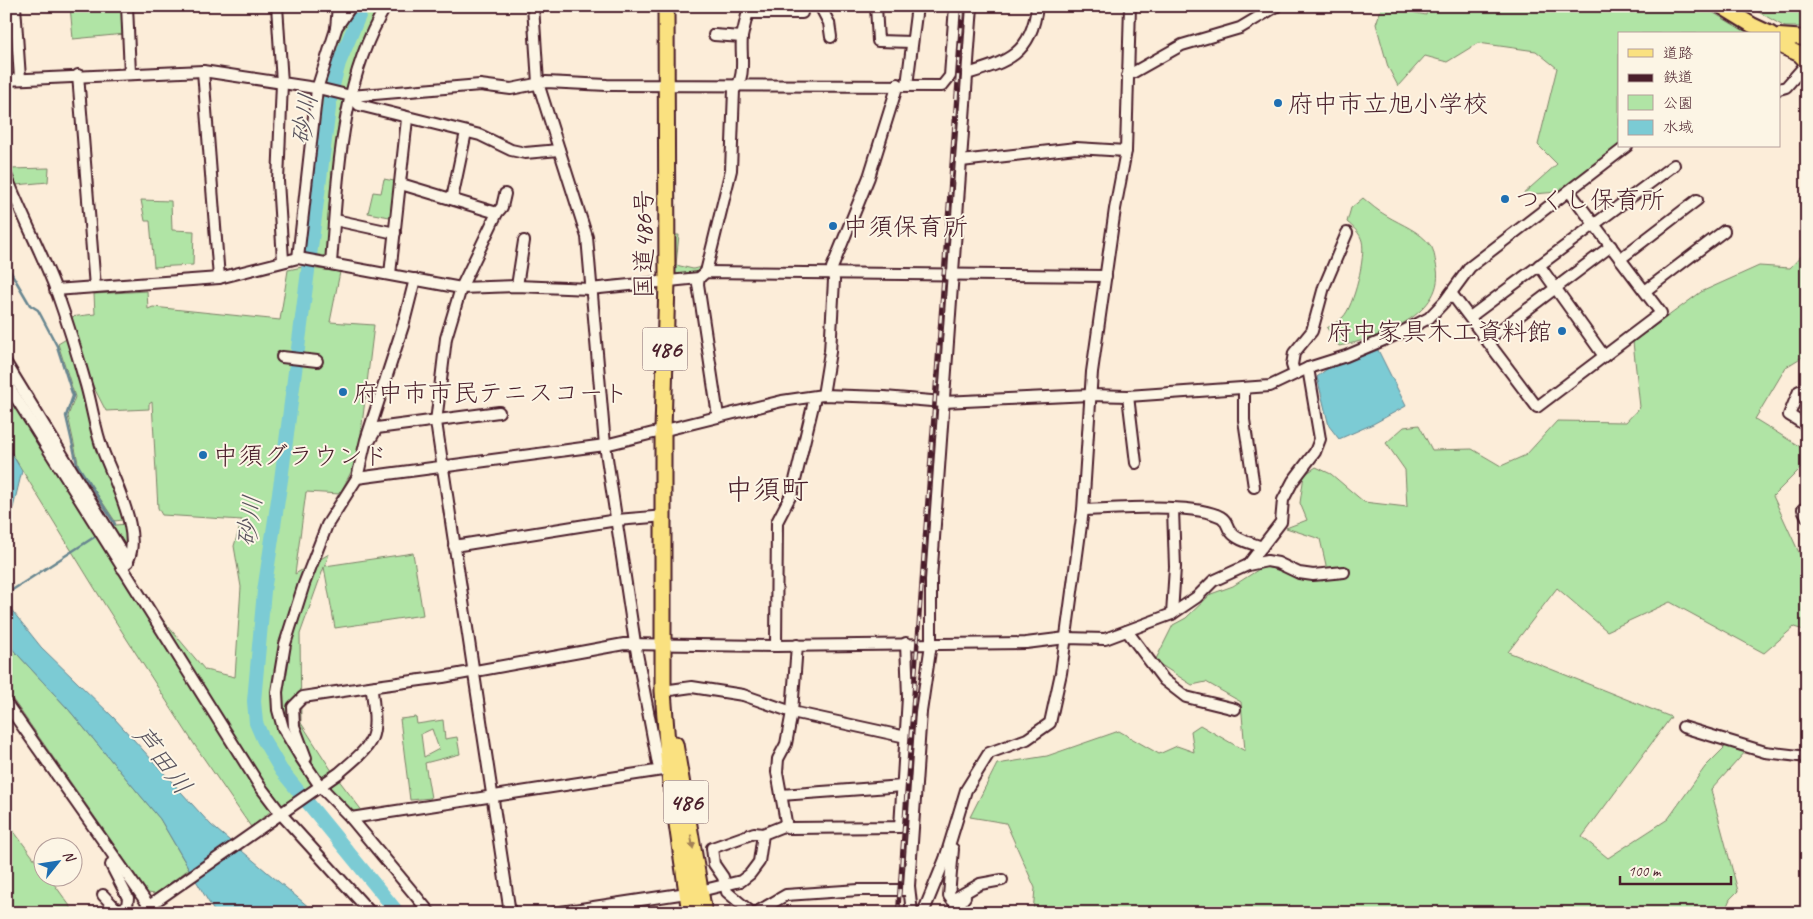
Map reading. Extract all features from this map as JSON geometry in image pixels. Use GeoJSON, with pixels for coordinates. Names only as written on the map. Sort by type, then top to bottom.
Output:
{"type":"FeatureCollection","features":[{"type":"Feature","properties":{"kind":"highway","name":"国道486号"},"geometry":{"type":"LineString","coordinates":[[666,6],[667,281],[663,431],[663,691],[694,892],[704,913]]}},
{"type":"Feature","properties":{"kind":"highway","name":"国道486号"},"geometry":{"type":"LineString","coordinates":[[690,913],[694,892]]}},
{"type":"Feature","properties":{"kind":"main road"},"geometry":{"type":"LineString","coordinates":[[1721,6],[1767,32]]}},
{"type":"Feature","properties":{"kind":"main road"},"geometry":{"type":"LineString","coordinates":[[1780,36],[1807,38]]}},
{"type":"Feature","properties":{"kind":"main road"},"geometry":{"type":"LineString","coordinates":[[1780,45],[1799,54],[1807,62]]}},
{"type":"Feature","properties":{"kind":"street"},"geometry":{"type":"LineString","coordinates":[[15,6],[20,78]]}},
{"type":"Feature","properties":{"kind":"street"},"geometry":{"type":"LineString","coordinates":[[126,6],[130,73]]}},
{"type":"Feature","properties":{"kind":"street"},"geometry":{"type":"LineString","coordinates":[[277,6],[282,83],[278,181],[283,260]]}},
{"type":"Feature","properties":{"kind":"street"},"geometry":{"type":"LineString","coordinates":[[298,258],[319,89],[336,29],[338,6]]}},
{"type":"Feature","properties":{"kind":"street"},"geometry":{"type":"LineString","coordinates":[[336,29],[351,6]]}},
{"type":"Feature","properties":{"kind":"street"},"geometry":{"type":"LineString","coordinates":[[332,263],[342,143],[365,49],[386,6]]}},
{"type":"Feature","properties":{"kind":"street"},"geometry":{"type":"LineString","coordinates":[[533,6],[538,83],[587,237],[605,445],[636,643],[658,764],[675,768]]}},
{"type":"Feature","properties":{"kind":"street"},"geometry":{"type":"LineString","coordinates":[[820,6],[829,23],[831,37]]}},
{"type":"Feature","properties":{"kind":"street"},"geometry":{"type":"LineString","coordinates":[[876,6],[878,41],[912,42]]}},
{"type":"Feature","properties":{"kind":"street"},"geometry":{"type":"LineString","coordinates":[[776,646],[777,522],[792,492],[830,352],[832,268],[869,177],[902,85],[912,42],[917,6]]}},
{"type":"Feature","properties":{"kind":"street"},"geometry":{"type":"LineString","coordinates":[[6,80],[78,75],[204,71],[352,96],[480,84],[511,89],[538,83],[942,86],[950,76],[955,6]]}},
{"type":"Feature","properties":{"kind":"street"},"geometry":{"type":"LineString","coordinates":[[912,913],[909,890],[921,712],[931,644],[931,580],[972,6]]}},
{"type":"Feature","properties":{"kind":"street"},"geometry":{"type":"LineString","coordinates":[[967,74],[1002,64],[1015,56],[1035,24],[1037,6]]}},
{"type":"Feature","properties":{"kind":"street"},"geometry":{"type":"LineString","coordinates":[[927,911],[966,790],[989,753],[1027,739],[1050,723],[1066,638],[1083,510],[1090,395],[1106,276],[1126,152],[1130,6]]}},
{"type":"Feature","properties":{"kind":"street"},"geometry":{"type":"LineString","coordinates":[[1127,76],[1182,45],[1240,28],[1277,6]]}},
{"type":"Feature","properties":{"kind":"street"},"geometry":{"type":"LineString","coordinates":[[718,416],[698,284],[703,275],[731,170],[734,90],[740,84],[742,37],[749,10],[802,13]]}},
{"type":"Feature","properties":{"kind":"street"},"geometry":{"type":"LineString","coordinates":[[714,35],[742,37]]}},
{"type":"Feature","properties":{"kind":"street"},"geometry":{"type":"LineString","coordinates":[[1780,89],[1786,87],[1807,62]]}},
{"type":"Feature","properties":{"kind":"street"},"geometry":{"type":"LineString","coordinates":[[204,71],[219,278]]}},
{"type":"Feature","properties":{"kind":"street"},"geometry":{"type":"LineString","coordinates":[[78,75],[95,287]]}},
{"type":"Feature","properties":{"kind":"street"},"geometry":{"type":"LineString","coordinates":[[352,96],[359,106],[480,135],[511,150],[525,153],[559,150]]}},
{"type":"Feature","properties":{"kind":"street"},"geometry":{"type":"LineString","coordinates":[[390,274],[407,118]]}},
{"type":"Feature","properties":{"kind":"street"},"geometry":{"type":"LineString","coordinates":[[452,199],[466,132]]}},
{"type":"Feature","properties":{"kind":"street"},"geometry":{"type":"LineString","coordinates":[[961,161],[1076,148],[1126,152]]}},
{"type":"Feature","properties":{"kind":"street"},"geometry":{"type":"LineString","coordinates":[[357,478],[605,445],[782,401],[819,396],[943,402],[1090,395],[1128,396],[1270,386],[1308,368],[1346,356],[1398,334],[1429,318],[1470,267],[1624,148]]}},
{"type":"Feature","properties":{"kind":"street"},"geometry":{"type":"LineString","coordinates":[[1470,317],[1674,166]]}},
{"type":"Feature","properties":{"kind":"street"},"geometry":{"type":"LineString","coordinates":[[6,175],[55,290],[85,382],[103,451],[119,485],[130,532],[132,552],[125,565]]}},
{"type":"Feature","properties":{"kind":"street"},"geometry":{"type":"LineString","coordinates":[[401,184],[497,213]]}},
{"type":"Feature","properties":{"kind":"street"},"geometry":{"type":"LineString","coordinates":[[1451,292],[1537,407],[1661,313],[1570,191]]}},
{"type":"Feature","properties":{"kind":"street"},"geometry":{"type":"LineString","coordinates":[[505,194],[502,207],[497,213],[461,288],[446,338],[436,422],[510,913]]}},
{"type":"Feature","properties":{"kind":"street"},"geometry":{"type":"LineString","coordinates":[[1620,259],[1697,200]]}},
{"type":"Feature","properties":{"kind":"street"},"geometry":{"type":"LineString","coordinates":[[335,220],[395,233]]}},
{"type":"Feature","properties":{"kind":"street"},"geometry":{"type":"LineString","coordinates":[[1644,291],[1724,231]]}},
{"type":"Feature","properties":{"kind":"street"},"geometry":{"type":"LineString","coordinates":[[1295,374],[1292,365],[1294,354],[1312,331],[1324,287],[1347,233]]}},
{"type":"Feature","properties":{"kind":"street"},"geometry":{"type":"LineString","coordinates":[[516,286],[524,241]]}},
{"type":"Feature","properties":{"kind":"street"},"geometry":{"type":"LineString","coordinates":[[1487,340],[1611,246]]}},
{"type":"Feature","properties":{"kind":"street"},"geometry":{"type":"LineString","coordinates":[[55,290],[219,278],[283,260],[298,258],[461,288],[516,286],[590,289],[667,281],[703,275],[833,273],[952,276],[1106,276]]}},
{"type":"Feature","properties":{"kind":"street"},"geometry":{"type":"LineString","coordinates":[[1539,265],[1604,356]]}},
{"type":"Feature","properties":{"kind":"street"},"geometry":{"type":"LineString","coordinates":[[415,279],[403,326],[366,440],[357,478],[327,525],[304,584],[285,644],[277,692],[278,710],[283,728],[317,788],[351,818],[432,912]]}},
{"type":"Feature","properties":{"kind":"street"},"geometry":{"type":"LineString","coordinates":[[282,357],[317,361]]}},
{"type":"Feature","properties":{"kind":"street"},"geometry":{"type":"LineString","coordinates":[[6,363],[125,565],[259,785],[280,814],[371,913]]}},
{"type":"Feature","properties":{"kind":"street"},"geometry":{"type":"LineString","coordinates":[[1248,566],[1281,522],[1283,500],[1293,481],[1315,452],[1320,439],[1308,368]]}},
{"type":"Feature","properties":{"kind":"street"},"geometry":{"type":"LineString","coordinates":[[6,382],[125,565]]}},
{"type":"Feature","properties":{"kind":"street"},"geometry":{"type":"LineString","coordinates":[[1244,388],[1244,420],[1254,487]]}},
{"type":"Feature","properties":{"kind":"street"},"geometry":{"type":"LineString","coordinates":[[1807,389],[1799,391],[1790,414],[1807,426]]}},
{"type":"Feature","properties":{"kind":"street"},"geometry":{"type":"LineString","coordinates":[[1128,396],[1136,462]]}},
{"type":"Feature","properties":{"kind":"street"},"geometry":{"type":"LineString","coordinates":[[366,440],[369,440],[377,428],[436,422],[498,412]]}},
{"type":"Feature","properties":{"kind":"street"},"geometry":{"type":"LineString","coordinates":[[1807,508],[1803,509],[1807,517]]}},
{"type":"Feature","properties":{"kind":"street"},"geometry":{"type":"LineString","coordinates":[[1172,614],[1175,567],[1173,509]]}},
{"type":"Feature","properties":{"kind":"street"},"geometry":{"type":"LineString","coordinates":[[1083,510],[1196,509],[1220,516],[1227,522],[1229,530],[1235,537],[1262,547]]}},
{"type":"Feature","properties":{"kind":"street"},"geometry":{"type":"LineString","coordinates":[[454,546],[617,520],[664,516]]}},
{"type":"Feature","properties":{"kind":"street"},"geometry":{"type":"LineString","coordinates":[[317,788],[294,726],[293,707],[303,697],[443,677],[473,670],[636,643],[776,646],[1026,643],[1066,638],[1105,639],[1172,614],[1197,597],[1213,581],[1248,566],[1267,561],[1278,563],[1298,573],[1313,575],[1344,572]]}},
{"type":"Feature","properties":{"kind":"street"},"geometry":{"type":"LineString","coordinates":[[1127,631],[1164,680],[1186,697],[1236,709]]}},
{"type":"Feature","properties":{"kind":"street"},"geometry":{"type":"LineString","coordinates":[[906,643],[908,698],[900,827],[790,828],[783,826],[763,834],[754,833],[712,848],[714,864],[727,892],[753,913],[786,894],[859,890],[909,890]]}},
{"type":"Feature","properties":{"kind":"street"},"geometry":{"type":"LineString","coordinates":[[783,826],[786,822],[777,772],[778,759],[786,744],[792,712],[797,645]]}},
{"type":"Feature","properties":{"kind":"street"},"geometry":{"type":"LineString","coordinates":[[6,703],[153,907],[280,814],[339,774],[366,751],[374,735],[376,721],[372,690],[376,686]]}},
{"type":"Feature","properties":{"kind":"street"},"geometry":{"type":"LineString","coordinates":[[663,691],[692,687],[742,695],[792,712],[906,737]]}},
{"type":"Feature","properties":{"kind":"street"},"geometry":{"type":"LineString","coordinates":[[1683,727],[1765,752],[1807,756]]}},
{"type":"Feature","properties":{"kind":"street"},"geometry":{"type":"LineString","coordinates":[[351,818],[675,768]]}},
{"type":"Feature","properties":{"kind":"street"},"geometry":{"type":"LineString","coordinates":[[781,795],[903,786]]}},
{"type":"Feature","properties":{"kind":"street"},"geometry":{"type":"LineString","coordinates":[[554,913],[694,892],[741,881],[750,874],[759,862],[763,834]]}},
{"type":"Feature","properties":{"kind":"street"},"geometry":{"type":"LineString","coordinates":[[952,838],[949,896],[952,900],[980,884],[1002,880]]}},
{"type":"Feature","properties":{"kind":"street"},"geometry":{"type":"LineString","coordinates":[[103,895],[119,912],[127,906],[128,898],[112,865],[116,858]]}},
{"type":"Feature","properties":{"kind":"street"},"geometry":{"type":"LineString","coordinates":[[951,913],[965,898],[965,894]]}},
{"type":"Feature","properties":{"kind":"green space"},"geometry":{"type":"Polygon","coordinates":[[[70,6],[123,6],[125,34],[73,39],[70,6]]]}},
{"type":"Feature","properties":{"kind":"green space"},"geometry":{"type":"Polygon","coordinates":[[[346,6],[384,6],[350,91],[324,85],[346,6]]]}},
{"type":"Feature","properties":{"kind":"green space"},"geometry":{"type":"Polygon","coordinates":[[[1382,6],[1426,15],[1428,6],[1702,6],[1746,32],[1618,32],[1618,146],[1576,181],[1558,192],[1522,195],[1557,164],[1538,145],[1557,68],[1536,51],[1478,43],[1447,62],[1425,56],[1398,86],[1388,67],[1376,24],[1382,6]]]}},
{"type":"Feature","properties":{"kind":"green space"},"geometry":{"type":"Polygon","coordinates":[[[1748,6],[1807,6],[1807,27],[1785,27],[1748,6]]]}},
{"type":"Feature","properties":{"kind":"green space"},"geometry":{"type":"Polygon","coordinates":[[[322,95],[348,100],[329,259],[302,256],[322,95]]]}},
{"type":"Feature","properties":{"kind":"green space"},"geometry":{"type":"Polygon","coordinates":[[[49,168],[48,182],[16,185],[10,169],[49,168]]]}},
{"type":"Feature","properties":{"kind":"green space"},"geometry":{"type":"Polygon","coordinates":[[[384,179],[399,182],[395,218],[368,213],[373,192],[381,193],[384,179]]]}},
{"type":"Feature","properties":{"kind":"green space"},"geometry":{"type":"Polygon","coordinates":[[[1363,198],[1380,212],[1416,232],[1427,241],[1434,252],[1437,282],[1432,297],[1421,310],[1407,321],[1372,337],[1339,346],[1327,328],[1347,311],[1355,292],[1361,269],[1363,248],[1358,233],[1347,222],[1351,208],[1363,198]]]}},
{"type":"Feature","properties":{"kind":"green space"},"geometry":{"type":"Polygon","coordinates":[[[141,200],[171,201],[172,230],[194,231],[193,265],[154,267],[150,221],[145,221],[141,200]]]}},
{"type":"Feature","properties":{"kind":"green space"},"geometry":{"type":"Polygon","coordinates":[[[674,235],[679,235],[676,265],[693,269],[705,266],[704,269],[692,275],[674,276],[674,235]]]}},
{"type":"Feature","properties":{"kind":"green space"},"geometry":{"type":"Polygon","coordinates":[[[1807,250],[1807,354],[1786,367],[1755,419],[1807,451],[1807,462],[1773,496],[1807,570],[1807,631],[1794,627],[1764,653],[1670,602],[1607,631],[1557,588],[1508,652],[1671,717],[1582,837],[1608,858],[1668,819],[1705,767],[1727,745],[1747,750],[1711,790],[1738,891],[1730,899],[1724,913],[1033,913],[1035,888],[1006,823],[970,817],[997,764],[1047,756],[1119,731],[1159,754],[1177,746],[1194,752],[1191,731],[1200,725],[1245,751],[1241,702],[1206,682],[1192,685],[1155,661],[1173,625],[1186,618],[1211,594],[1233,586],[1264,566],[1299,577],[1323,581],[1326,565],[1320,539],[1286,528],[1307,520],[1300,503],[1304,475],[1316,467],[1331,474],[1364,502],[1407,507],[1405,470],[1386,443],[1404,427],[1419,425],[1432,450],[1472,449],[1501,466],[1526,455],[1557,421],[1626,422],[1640,407],[1633,342],[1701,292],[1759,266],[1790,268],[1807,250]]]}},
{"type":"Feature","properties":{"kind":"green space"},"geometry":{"type":"Polygon","coordinates":[[[302,267],[340,272],[330,322],[374,325],[358,458],[340,494],[306,492],[295,574],[329,554],[325,566],[413,553],[423,615],[335,628],[324,567],[300,634],[301,723],[332,771],[280,807],[157,613],[205,670],[235,677],[241,587],[234,546],[242,520],[162,515],[158,508],[152,402],[149,404],[149,409],[106,411],[90,380],[70,317],[95,314],[94,294],[147,291],[148,309],[153,307],[280,320],[288,270],[302,267]]]}},
{"type":"Feature","properties":{"kind":"green space"},"geometry":{"type":"Polygon","coordinates":[[[68,338],[118,488],[122,520],[115,521],[79,467],[68,416],[75,397],[58,344],[68,338]]]}},
{"type":"Feature","properties":{"kind":"green space"},"geometry":{"type":"Polygon","coordinates":[[[6,390],[271,811],[251,827],[196,747],[105,605],[6,444],[6,390]]]}},
{"type":"Feature","properties":{"kind":"green space"},"geometry":{"type":"Polygon","coordinates":[[[126,524],[128,546],[122,559],[104,534],[116,525],[126,524]]]}},
{"type":"Feature","properties":{"kind":"green space"},"geometry":{"type":"Polygon","coordinates":[[[6,642],[69,710],[160,819],[189,869],[155,894],[148,893],[6,690],[6,642]]]}},
{"type":"Feature","properties":{"kind":"green space"},"geometry":{"type":"Polygon","coordinates":[[[416,717],[417,724],[443,720],[445,739],[457,737],[460,754],[425,763],[431,798],[410,800],[400,719],[416,717]],[[432,729],[421,734],[424,757],[439,749],[432,729]]]}},
{"type":"Feature","properties":{"kind":"green space"},"geometry":{"type":"Polygon","coordinates":[[[338,779],[363,812],[353,811],[338,801],[330,788],[338,779]]]}},
{"type":"Feature","properties":{"kind":"green space"},"geometry":{"type":"Polygon","coordinates":[[[6,821],[32,856],[32,886],[56,886],[75,913],[6,913],[6,821]]]}},
{"type":"Feature","properties":{"kind":"water"},"geometry":{"type":"Polygon","coordinates":[[[1378,350],[1406,406],[1373,424],[1339,439],[1329,426],[1317,377],[1327,369],[1378,350]]]}},
{"type":"Feature","properties":{"kind":"water"},"geometry":{"type":"Polygon","coordinates":[[[6,444],[22,471],[6,537],[6,444]]]}},
{"type":"Feature","properties":{"kind":"water"},"geometry":{"type":"Polygon","coordinates":[[[6,603],[41,647],[114,718],[211,825],[316,913],[215,913],[160,819],[69,710],[6,642],[6,603]]]}},
{"type":"Feature","properties":{"kind":"waterway","name":"砂川"},"geometry":{"type":"LineString","coordinates":[[363,6],[339,63],[331,93],[281,480],[264,591],[254,701],[256,723],[281,770],[398,913]]}},
{"type":"Feature","properties":{"kind":"waterway"},"geometry":{"type":"LineString","coordinates":[[6,264],[30,305],[38,310],[57,346],[73,396],[66,416],[77,464],[115,524],[109,527]]}},
{"type":"Feature","properties":{"kind":"waterway"},"geometry":{"type":"LineString","coordinates":[[6,594],[99,534]]}},
{"type":"Feature","properties":{"kind":"railway"},"geometry":{"type":"LineString","coordinates":[[898,913],[963,6]]}},
{"type":"Feature","properties":{"kind":"place","name":"府中市立旭小学校"},"geometry":{"type":"Point","coordinates":[1278,103]}},
{"type":"Feature","properties":{"kind":"place","name":"つくし保育所"},"geometry":{"type":"Point","coordinates":[1505,199]}},
{"type":"Feature","properties":{"kind":"place","name":"中須保育所"},"geometry":{"type":"Point","coordinates":[833,226]}},
{"type":"Feature","properties":{"kind":"place","name":"府中家具木工資料館"},"geometry":{"type":"Point","coordinates":[1562,331]}},
{"type":"Feature","properties":{"kind":"place","name":"府中市市民テニスコート"},"geometry":{"type":"Point","coordinates":[343,392]}},
{"type":"Feature","properties":{"kind":"place","name":"中須グラウンド"},"geometry":{"type":"Point","coordinates":[203,455]}},
{"type":"Feature","properties":{"kind":"district","name":"中須町"},"geometry":{"type":"Point","coordinates":[767,489]}},
{"type":"Feature","properties":{"kind":"water label","name":"芦田川"},"geometry":{"type":"Point","coordinates":[163,760]}}]}
